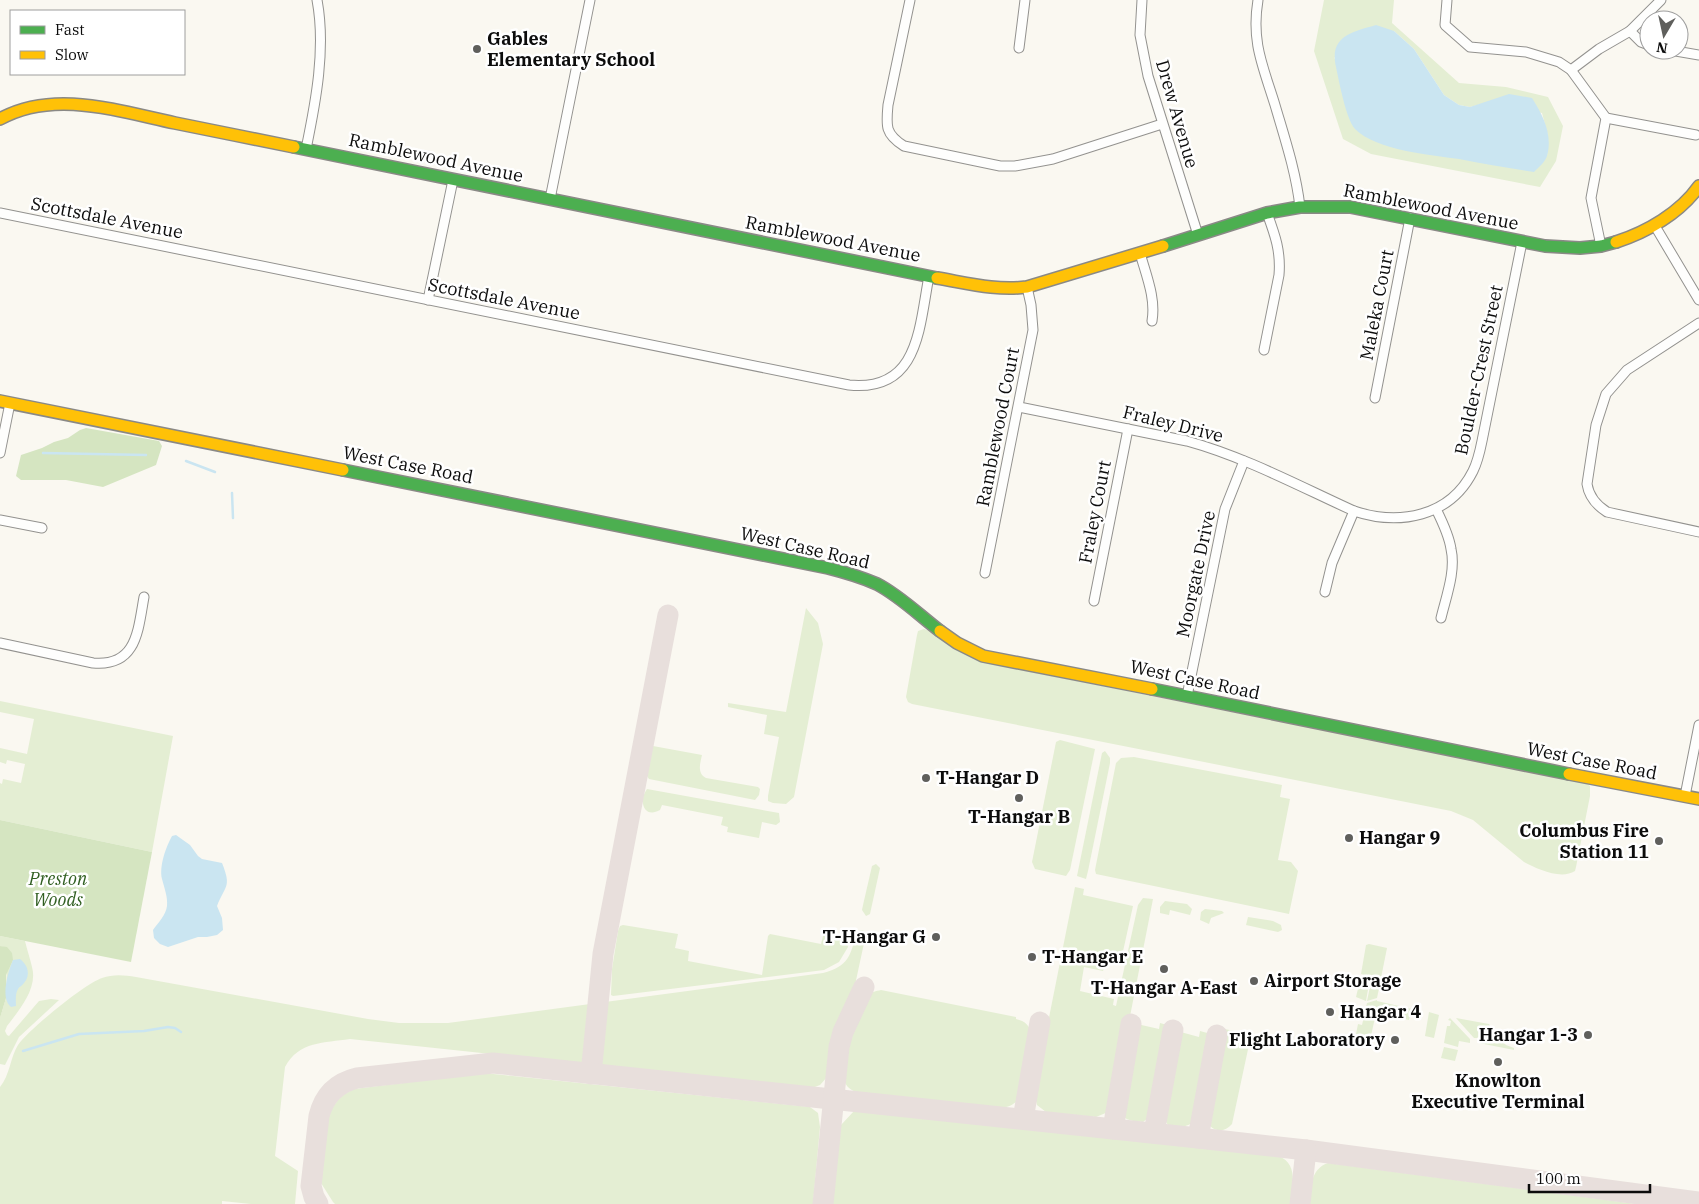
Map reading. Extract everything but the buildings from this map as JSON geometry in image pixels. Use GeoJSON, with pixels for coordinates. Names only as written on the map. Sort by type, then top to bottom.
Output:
{"type":"FeatureCollection","features":[{"type":"Feature","properties":{"kind":"street"},"geometry":{"type":"LineString","coordinates":[[306,149],[319,72],[320,17],[317,0]]}},
{"type":"Feature","properties":{"kind":"street"},"geometry":{"type":"LineString","coordinates":[[550,199],[590,0]]}},
{"type":"Feature","properties":{"kind":"street"},"geometry":{"type":"LineString","coordinates":[[910,0],[886,123],[894,139],[910,148],[1000,166],[1015,166],[1053,159],[1162,124]]}},
{"type":"Feature","properties":{"kind":"street"},"geometry":{"type":"LineString","coordinates":[[1019,48],[1025,0]]}},
{"type":"Feature","properties":{"kind":"street","name":"Drew Avenue"},"geometry":{"type":"LineString","coordinates":[[1142,0],[1140,35],[1148,76],[1198,235]]}},
{"type":"Feature","properties":{"kind":"street"},"geometry":{"type":"LineString","coordinates":[[1258,0],[1255,22],[1257,46],[1289,150],[1300,207]]}},
{"type":"Feature","properties":{"kind":"street"},"geometry":{"type":"LineString","coordinates":[[1447,0],[1445,24],[1470,47],[1526,52],[1559,62],[1571,70],[1606,118],[1696,134]]}},
{"type":"Feature","properties":{"kind":"street"},"geometry":{"type":"LineString","coordinates":[[1571,70],[1599,49],[1630,31],[1659,0]]}},
{"type":"Feature","properties":{"kind":"street"},"geometry":{"type":"LineString","coordinates":[[1630,31],[1639,40]]}},
{"type":"Feature","properties":{"kind":"street","name":"Ramblewood Avenue"},"geometry":{"type":"LineString","coordinates":[[0,119],[24,108],[45,103],[68,103],[88,106],[929,276],[993,288],[1010,289],[1027,287],[1267,213],[1300,207],[1350,207],[1545,246],[1580,248],[1601,246],[1628,238],[1655,226],[1692,196],[1699,186]]}},
{"type":"Feature","properties":{"kind":"street"},"geometry":{"type":"LineString","coordinates":[[1601,246],[1591,198],[1606,118]]}},
{"type":"Feature","properties":{"kind":"street"},"geometry":{"type":"LineString","coordinates":[[428,300],[453,180]]}},
{"type":"Feature","properties":{"kind":"street","name":"Scottsdale Avenue"},"geometry":{"type":"LineString","coordinates":[[0,213],[848,385],[861,386],[885,381],[895,375],[911,356],[929,276]]}},
{"type":"Feature","properties":{"kind":"street"},"geometry":{"type":"LineString","coordinates":[[1264,350],[1280,264],[1280,252],[1267,213]]}},
{"type":"Feature","properties":{"kind":"street","name":"Maleka Court"},"geometry":{"type":"LineString","coordinates":[[1375,398],[1410,218]]}},
{"type":"Feature","properties":{"kind":"street"},"geometry":{"type":"LineString","coordinates":[[1655,226],[1699,300]]}},
{"type":"Feature","properties":{"kind":"street","name":"Boulder-Crest Street"},"geometry":{"type":"LineString","coordinates":[[1368,516],[1400,518],[1416,516],[1436,509],[1448,501],[1472,472],[1479,454],[1522,242]]}},
{"type":"Feature","properties":{"kind":"street"},"geometry":{"type":"LineString","coordinates":[[1140,253],[1153,300],[1154,311],[1152,321]]}},
{"type":"Feature","properties":{"kind":"street","name":"Ramblewood Court"},"geometry":{"type":"LineString","coordinates":[[985,573],[1033,330],[1032,311],[1027,287]]}},
{"type":"Feature","properties":{"kind":"street"},"geometry":{"type":"LineString","coordinates":[[1699,323],[1627,370],[1606,394],[1596,425],[1587,484],[1591,496],[1601,508],[1615,515],[1699,532]]}},
{"type":"Feature","properties":{"kind":"street"},"geometry":{"type":"LineString","coordinates":[[0,453],[5,402]]}},
{"type":"Feature","properties":{"kind":"street","name":"West Case Road"},"geometry":{"type":"LineString","coordinates":[[5,402],[828,568],[863,578],[883,587],[901,599],[947,638],[973,652],[996,659],[1699,799]]}},
{"type":"Feature","properties":{"kind":"street","name":"Fraley Drive"},"geometry":{"type":"LineString","coordinates":[[1019,407],[1187,441],[1212,448],[1368,516]]}},
{"type":"Feature","properties":{"kind":"street","name":"Fraley Court"},"geometry":{"type":"LineString","coordinates":[[1094,601],[1128,429]]}},
{"type":"Feature","properties":{"kind":"street","name":"Moorgate Drive"},"geometry":{"type":"LineString","coordinates":[[1187,696],[1226,509],[1244,461]]}},
{"type":"Feature","properties":{"kind":"street"},"geometry":{"type":"LineString","coordinates":[[1436,509],[1446,530],[1452,550],[1450,575],[1441,618]]}},
{"type":"Feature","properties":{"kind":"street"},"geometry":{"type":"LineString","coordinates":[[1325,592],[1332,562],[1354,511]]}},
{"type":"Feature","properties":{"kind":"street"},"geometry":{"type":"LineString","coordinates":[[0,520],[42,528]]}},
{"type":"Feature","properties":{"kind":"street"},"geometry":{"type":"LineString","coordinates":[[0,643],[93,663],[103,664],[112,662],[128,652],[133,645],[144,597]]}},
{"type":"Feature","properties":{"kind":"street"},"geometry":{"type":"LineString","coordinates":[[1684,796],[1699,725]]}},
{"type":"Feature","properties":{"kind":"green space"},"geometry":{"type":"Polygon","coordinates":[[[1324,0],[1394,0],[1392,23],[1459,83],[1506,87],[1548,97],[1563,126],[1556,161],[1540,187],[1371,154],[1343,139],[1314,51],[1324,0]],[[1394,31],[1334,58],[1547,156],[1548,136],[1542,113],[1485,103],[1470,107],[1459,105],[1444,95],[1414,49],[1394,31]]]}},
{"type":"Feature","properties":{"kind":"green space"},"geometry":{"type":"Polygon","coordinates":[[[86,428],[159,441],[162,446],[156,465],[103,487],[66,480],[21,480],[16,476],[21,455],[68,438],[86,428]]]}},
{"type":"Feature","properties":{"kind":"green space"},"geometry":{"type":"Polygon","coordinates":[[[806,608],[818,623],[823,644],[794,797],[786,804],[773,803],[768,801],[768,796],[779,737],[764,734],[767,715],[728,707],[728,703],[786,712],[806,608]]]}},
{"type":"Feature","properties":{"kind":"green space"},"geometry":{"type":"Polygon","coordinates":[[[924,629],[974,659],[992,664],[1587,783],[1590,786],[1590,796],[1575,871],[1556,874],[1529,865],[1473,820],[1451,811],[912,704],[908,702],[906,697],[918,631],[924,629]]]}},
{"type":"Feature","properties":{"kind":"green space"},"geometry":{"type":"Polygon","coordinates":[[[0,701],[173,736],[152,852],[0,820],[0,783],[2,784],[3,779],[21,783],[25,764],[7,760],[6,764],[0,762],[0,748],[27,754],[34,719],[0,712],[0,701]]]}},
{"type":"Feature","properties":{"kind":"green space"},"geometry":{"type":"Polygon","coordinates":[[[1060,740],[1095,749],[1070,870],[1066,876],[1035,869],[1032,862],[1056,742],[1060,740]]]}},
{"type":"Feature","properties":{"kind":"green space"},"geometry":{"type":"Polygon","coordinates":[[[653,746],[702,755],[700,771],[703,776],[758,787],[760,789],[759,795],[755,800],[649,779],[647,776],[653,746]]]}},
{"type":"Feature","properties":{"kind":"green space"},"geometry":{"type":"Polygon","coordinates":[[[1105,751],[1110,758],[1110,763],[1086,879],[1077,876],[1102,753],[1105,751]]]}},
{"type":"Feature","properties":{"kind":"green space"},"geometry":{"type":"Polygon","coordinates":[[[1134,757],[1282,785],[1280,797],[1290,799],[1278,860],[1291,862],[1298,871],[1289,914],[1096,874],[1095,870],[1116,763],[1121,758],[1134,757]]]}},
{"type":"Feature","properties":{"kind":"green space"},"geometry":{"type":"Polygon","coordinates":[[[647,789],[779,813],[780,822],[776,825],[762,822],[759,838],[727,832],[728,827],[721,825],[723,817],[662,805],[660,810],[654,812],[646,810],[643,799],[647,789]]]}},
{"type":"Feature","properties":{"kind":"green space","name":"Preston Woods"},"geometry":{"type":"Polygon","coordinates":[[[0,820],[152,852],[131,962],[0,936],[0,820]]]}},
{"type":"Feature","properties":{"kind":"green space"},"geometry":{"type":"Polygon","coordinates":[[[876,864],[880,868],[870,914],[866,916],[862,910],[872,866],[876,864]]]}},
{"type":"Feature","properties":{"kind":"green space"},"geometry":{"type":"Polygon","coordinates":[[[1075,887],[1084,889],[1083,895],[1133,906],[1120,965],[1106,963],[1103,971],[1084,967],[1080,991],[1114,999],[1113,1005],[1116,1006],[1138,905],[1143,898],[1153,899],[1113,1103],[1108,1112],[1096,1117],[1046,1112],[1037,1105],[1034,1093],[1075,887]]]}},
{"type":"Feature","properties":{"kind":"green space"},"geometry":{"type":"Polygon","coordinates":[[[1165,901],[1187,904],[1192,909],[1190,915],[1170,910],[1169,915],[1160,913],[1160,907],[1165,901]]]}},
{"type":"Feature","properties":{"kind":"green space"},"geometry":{"type":"Polygon","coordinates":[[[1205,909],[1222,911],[1224,913],[1211,918],[1209,924],[1200,920],[1201,912],[1205,909]]]}},
{"type":"Feature","properties":{"kind":"green space"},"geometry":{"type":"Polygon","coordinates":[[[1248,917],[1273,921],[1281,925],[1282,930],[1278,932],[1246,925],[1248,917]]]}},
{"type":"Feature","properties":{"kind":"green space"},"geometry":{"type":"Polygon","coordinates":[[[620,926],[678,934],[675,948],[689,951],[688,961],[762,975],[768,936],[770,934],[821,944],[824,932],[843,938],[847,942],[848,947],[839,962],[824,970],[613,996],[611,995],[612,969],[618,931],[620,926]]]}},
{"type":"Feature","properties":{"kind":"green space"},"geometry":{"type":"Polygon","coordinates":[[[861,930],[866,934],[855,985],[832,1042],[828,1076],[820,1085],[812,1088],[350,1039],[331,1041],[313,1045],[297,1052],[285,1067],[275,1156],[298,1171],[295,1204],[251,1204],[222,1201],[222,1204],[0,1204],[0,1087],[6,1077],[15,1050],[24,1038],[71,997],[102,978],[114,975],[132,976],[368,1019],[399,1023],[448,1023],[823,973],[838,967],[847,959],[857,932],[861,930]]]}},
{"type":"Feature","properties":{"kind":"green space"},"geometry":{"type":"Polygon","coordinates":[[[0,936],[25,941],[33,975],[30,991],[7,1026],[5,1031],[7,1035],[9,1036],[39,1001],[59,1000],[19,1037],[5,1065],[0,1064],[0,1018],[6,998],[7,948],[0,946],[0,936]]]}},
{"type":"Feature","properties":{"kind":"green space"},"geometry":{"type":"Polygon","coordinates":[[[1366,945],[1387,948],[1381,978],[1361,974],[1366,945]]]}},
{"type":"Feature","properties":{"kind":"green space"},"geometry":{"type":"Polygon","coordinates":[[[0,946],[7,947],[12,953],[13,960],[6,975],[6,998],[0,1018],[0,946]]]}},
{"type":"Feature","properties":{"kind":"green space"},"geometry":{"type":"Polygon","coordinates":[[[1361,976],[1370,978],[1366,1001],[1356,997],[1361,976]]]}},
{"type":"Feature","properties":{"kind":"green space"},"geometry":{"type":"Polygon","coordinates":[[[1372,977],[1381,979],[1377,998],[1367,1001],[1372,977]]]}},
{"type":"Feature","properties":{"kind":"green space"},"geometry":{"type":"Polygon","coordinates":[[[881,990],[1016,1017],[1016,1019],[1025,1023],[1030,1029],[1031,1036],[1024,1081],[1016,1102],[1001,1108],[858,1093],[849,1088],[844,1080],[843,1062],[853,1024],[867,996],[881,990]]]}},
{"type":"Feature","properties":{"kind":"green space"},"geometry":{"type":"Polygon","coordinates":[[[1377,1000],[1412,1009],[1409,1020],[1376,1013],[1369,1045],[1354,1044],[1358,1024],[1362,1025],[1367,1003],[1377,1000]]]}},
{"type":"Feature","properties":{"kind":"green space"},"geometry":{"type":"Polygon","coordinates":[[[1429,1012],[1439,1015],[1434,1038],[1425,1036],[1429,1012]]]}},
{"type":"Feature","properties":{"kind":"green space"},"geometry":{"type":"Polygon","coordinates":[[[1450,1018],[1470,1039],[1470,1043],[1459,1041],[1458,1047],[1444,1043],[1447,1026],[1450,1026],[1451,1021],[1448,1020],[1450,1018]]]}},
{"type":"Feature","properties":{"kind":"green space"},"geometry":{"type":"Polygon","coordinates":[[[1456,1018],[1489,1024],[1491,1027],[1477,1038],[1474,1038],[1456,1018]]]}},
{"type":"Feature","properties":{"kind":"green space"},"geometry":{"type":"Polygon","coordinates":[[[1160,1023],[1167,1025],[1169,1028],[1152,1115],[1143,1122],[1131,1121],[1122,1116],[1119,1108],[1134,1028],[1137,1024],[1159,1029],[1160,1023]]]}},
{"type":"Feature","properties":{"kind":"green space"},"geometry":{"type":"Polygon","coordinates":[[[1224,1029],[1235,1031],[1235,1036],[1250,1040],[1232,1124],[1224,1130],[1216,1130],[1210,1126],[1206,1117],[1221,1036],[1224,1029]]]}},
{"type":"Feature","properties":{"kind":"green space"},"geometry":{"type":"Polygon","coordinates":[[[1177,1031],[1199,1037],[1200,1031],[1211,1034],[1196,1118],[1187,1126],[1180,1127],[1168,1125],[1162,1116],[1177,1031]]]}},
{"type":"Feature","properties":{"kind":"green space"},"geometry":{"type":"Polygon","coordinates":[[[1492,1031],[1506,1045],[1514,1048],[1514,1050],[1479,1043],[1479,1040],[1492,1031]]]}},
{"type":"Feature","properties":{"kind":"green space"},"geometry":{"type":"Polygon","coordinates":[[[1444,1047],[1458,1050],[1455,1061],[1441,1058],[1444,1047]]]}},
{"type":"Feature","properties":{"kind":"green space"},"geometry":{"type":"Polygon","coordinates":[[[484,1073],[810,1107],[818,1113],[820,1127],[813,1204],[335,1204],[333,1202],[321,1183],[329,1112],[341,1096],[354,1089],[484,1073]]]}},
{"type":"Feature","properties":{"kind":"green space"},"geometry":{"type":"Polygon","coordinates":[[[854,1111],[1278,1156],[1285,1159],[1292,1170],[1291,1204],[832,1204],[841,1125],[854,1111]]]}},
{"type":"Feature","properties":{"kind":"green space"},"geometry":{"type":"Polygon","coordinates":[[[1328,1163],[1636,1204],[1309,1204],[1312,1180],[1318,1170],[1328,1163]]]}},
{"type":"Feature","properties":{"kind":"water"},"geometry":{"type":"Polygon","coordinates":[[[1376,25],[1394,31],[1414,49],[1444,95],[1459,105],[1470,107],[1509,94],[1532,98],[1540,111],[1548,133],[1549,148],[1543,162],[1534,172],[1419,153],[1389,147],[1364,136],[1355,129],[1346,109],[1341,90],[1336,67],[1336,48],[1344,37],[1376,25]]]}},
{"type":"Feature","properties":{"kind":"water"},"geometry":{"type":"Polygon","coordinates":[[[176,835],[190,845],[202,859],[222,863],[227,882],[217,906],[222,918],[223,930],[217,935],[198,937],[168,947],[160,944],[154,938],[153,930],[162,919],[167,906],[161,868],[167,846],[172,836],[176,835]]]}},
{"type":"Feature","properties":{"kind":"water"},"geometry":{"type":"Polygon","coordinates":[[[20,959],[27,967],[28,973],[26,980],[17,991],[16,1006],[11,1007],[6,998],[5,991],[7,978],[13,960],[20,959]]]}},
{"type":"Feature","properties":{"kind":"waterway"},"geometry":{"type":"LineString","coordinates":[[43,453],[146,455]]}},
{"type":"Feature","properties":{"kind":"waterway"},"geometry":{"type":"LineString","coordinates":[[186,461],[215,472]]}},
{"type":"Feature","properties":{"kind":"waterway"},"geometry":{"type":"LineString","coordinates":[[232,493],[233,518]]}},
{"type":"Feature","properties":{"kind":"waterway"},"geometry":{"type":"LineString","coordinates":[[23,1051],[79,1034],[144,1031],[168,1027],[175,1028],[181,1032]]}},
{"type":"Feature","properties":{"kind":"taxiway"},"geometry":{"type":"LineString","coordinates":[[591,1074],[603,954],[668,615]]}},
{"type":"Feature","properties":{"kind":"taxiway"},"geometry":{"type":"LineString","coordinates":[[823,1204],[839,1047],[843,1032],[864,987]]}},
{"type":"Feature","properties":{"kind":"taxiway"},"geometry":{"type":"LineString","coordinates":[[1023,1119],[1040,1022]]}},
{"type":"Feature","properties":{"kind":"taxiway"},"geometry":{"type":"LineString","coordinates":[[1113,1129],[1131,1024]]}},
{"type":"Feature","properties":{"kind":"taxiway"},"geometry":{"type":"LineString","coordinates":[[1154,1133],[1173,1030]]}},
{"type":"Feature","properties":{"kind":"taxiway"},"geometry":{"type":"LineString","coordinates":[[1198,1138],[1217,1035]]}},
{"type":"Feature","properties":{"kind":"taxiway"},"geometry":{"type":"LineString","coordinates":[[318,1204],[311,1186],[319,1116],[324,1102],[332,1091],[343,1083],[357,1078],[493,1063],[1306,1150],[1699,1202]]}},
{"type":"Feature","properties":{"kind":"taxiway"},"geometry":{"type":"LineString","coordinates":[[1300,1204],[1306,1150]]}},
{"type":"Feature","properties":{"kind":"traffic: fast"},"geometry":{"type":"LineString","coordinates":[[294,147],[937,278]]}},
{"type":"Feature","properties":{"kind":"traffic: fast"},"geometry":{"type":"LineString","coordinates":[[1163,246],[1267,213],[1300,207],[1350,207],[1545,246],[1580,248],[1616,242]]}},
{"type":"Feature","properties":{"kind":"traffic: fast"},"geometry":{"type":"LineString","coordinates":[[343,470],[834,570],[877,584],[902,600],[940,631]]}},
{"type":"Feature","properties":{"kind":"traffic: fast"},"geometry":{"type":"LineString","coordinates":[[1152,689],[1569,774]]}},
{"type":"Feature","properties":{"kind":"traffic: slow"},"geometry":{"type":"LineString","coordinates":[[0,119],[21,110],[42,105],[86,105],[294,147]]}},
{"type":"Feature","properties":{"kind":"traffic: slow"},"geometry":{"type":"LineString","coordinates":[[1616,242],[1651,227],[1673,213],[1699,186]]}},
{"type":"Feature","properties":{"kind":"traffic: slow"},"geometry":{"type":"LineString","coordinates":[[937,278],[993,287],[1027,287],[1163,246]]}},
{"type":"Feature","properties":{"kind":"traffic: slow"},"geometry":{"type":"LineString","coordinates":[[0,401],[343,470]]}},
{"type":"Feature","properties":{"kind":"traffic: slow"},"geometry":{"type":"LineString","coordinates":[[940,631],[957,643],[983,656],[1152,689]]}},
{"type":"Feature","properties":{"kind":"traffic: slow"},"geometry":{"type":"LineString","coordinates":[[1569,774],[1699,799]]}},
{"type":"Feature","properties":{"kind":"place","name":"Gables Elementary School"},"geometry":{"type":"Point","coordinates":[477,49]}},
{"type":"Feature","properties":{"kind":"place","name":"T-Hangar D"},"geometry":{"type":"Point","coordinates":[926,778]}},
{"type":"Feature","properties":{"kind":"place","name":"T-Hangar B"},"geometry":{"type":"Point","coordinates":[1019,798]}},
{"type":"Feature","properties":{"kind":"place","name":"Hangar 9"},"geometry":{"type":"Point","coordinates":[1349,838]}},
{"type":"Feature","properties":{"kind":"place","name":"Columbus Fire Station 11"},"geometry":{"type":"Point","coordinates":[1659,841]}},
{"type":"Feature","properties":{"kind":"place","name":"T-Hangar G"},"geometry":{"type":"Point","coordinates":[936,937]}},
{"type":"Feature","properties":{"kind":"place","name":"T-Hangar E"},"geometry":{"type":"Point","coordinates":[1032,957]}},
{"type":"Feature","properties":{"kind":"place","name":"T-Hangar A-East"},"geometry":{"type":"Point","coordinates":[1164,969]}},
{"type":"Feature","properties":{"kind":"place","name":"Airport Storage"},"geometry":{"type":"Point","coordinates":[1254,981]}},
{"type":"Feature","properties":{"kind":"place","name":"Hangar 4"},"geometry":{"type":"Point","coordinates":[1330,1012]}},
{"type":"Feature","properties":{"kind":"place","name":"Hangar 1-3"},"geometry":{"type":"Point","coordinates":[1588,1035]}},
{"type":"Feature","properties":{"kind":"place","name":"Flight Laboratory"},"geometry":{"type":"Point","coordinates":[1395,1040]}},
{"type":"Feature","properties":{"kind":"place","name":"Knowlton Executive Terminal"},"geometry":{"type":"Point","coordinates":[1498,1062]}}]}
